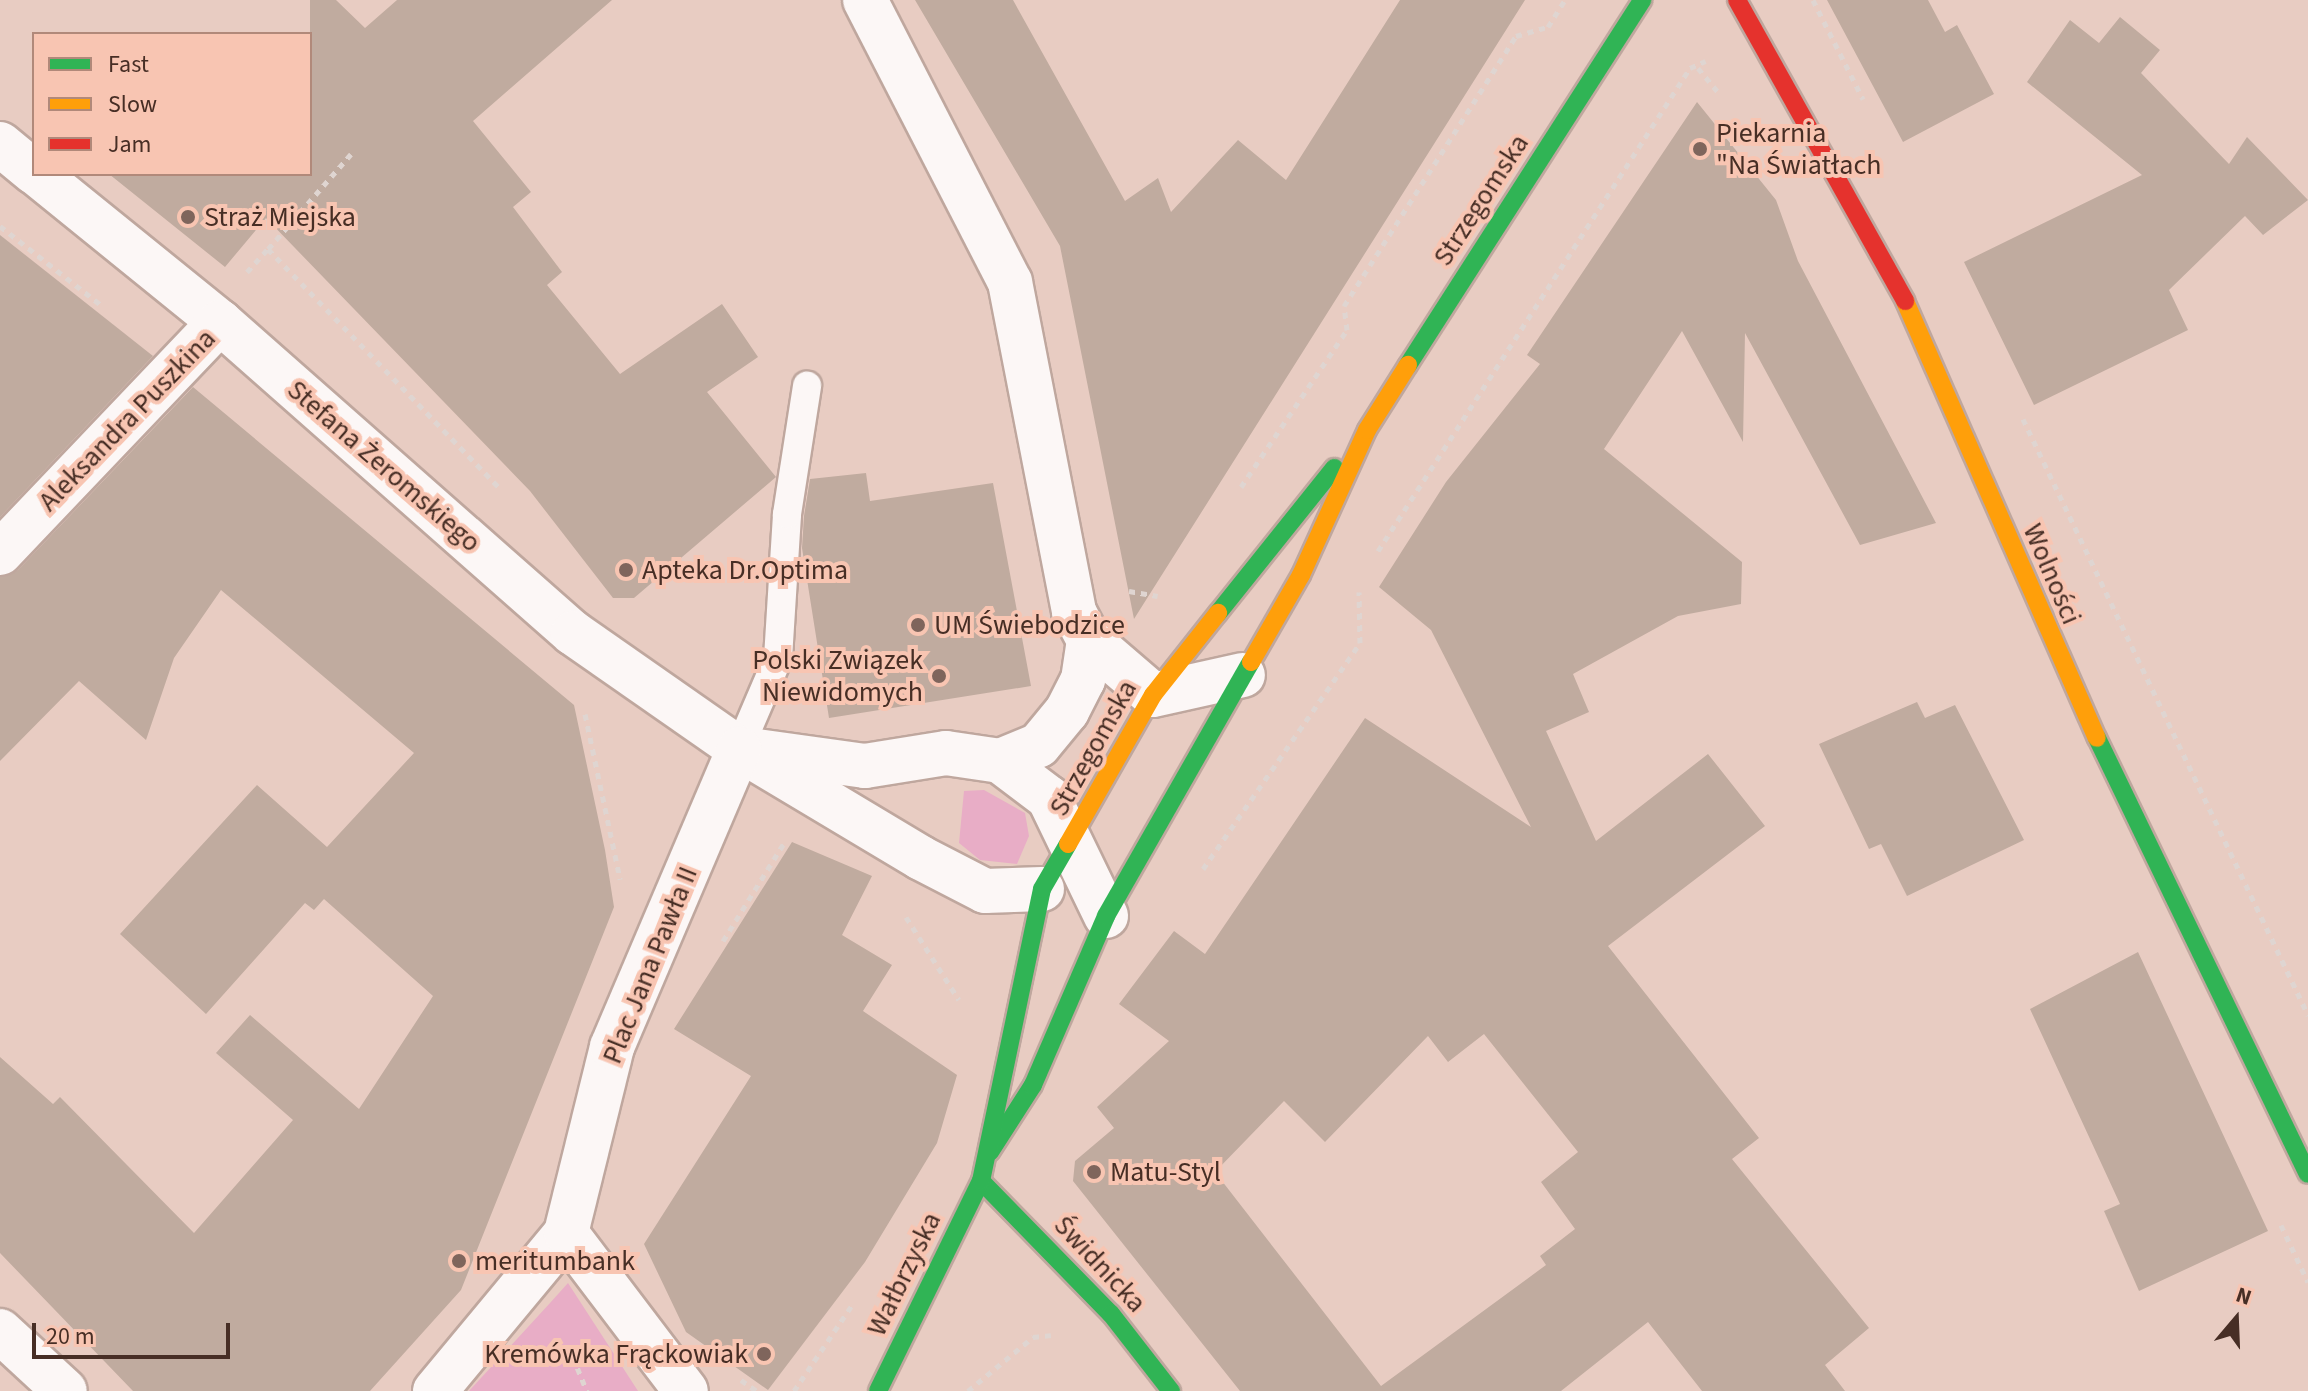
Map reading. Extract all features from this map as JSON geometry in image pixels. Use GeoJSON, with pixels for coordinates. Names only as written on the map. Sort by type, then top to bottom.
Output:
{"type":"FeatureCollection","features":[{"type":"Feature","properties":{"kind":"main road","name":"Strzegomska"},"geometry":{"type":"LineString","coordinates":[[990,1152],[1033,1085],[1106,916],[1301,575],[1367,430],[1642,0]]}},
{"type":"Feature","properties":{"kind":"main road","name":"Wolności"},"geometry":{"type":"LineString","coordinates":[[1737,0],[1907,304],[2055,651],[2308,1174]]}},
{"type":"Feature","properties":{"kind":"main road","name":"Strzegomska"},"geometry":{"type":"LineString","coordinates":[[981,1181],[990,1152],[998,1073],[1042,889],[1153,695],[1260,553],[1367,430]]}},
{"type":"Feature","properties":{"kind":"main road","name":"Wałbrzyska"},"geometry":{"type":"LineString","coordinates":[[878,1391],[981,1181]]}},
{"type":"Feature","properties":{"kind":"main road","name":"Świdnicka"},"geometry":{"type":"LineString","coordinates":[[981,1181],[1111,1314],[1171,1391]]}},
{"type":"Feature","properties":{"kind":"street"},"geometry":{"type":"LineString","coordinates":[[865,0],[1010,282],[1074,612],[1089,640],[1153,695],[1243,675]]}},
{"type":"Feature","properties":{"kind":"street","name":"Stefana Żeromskiego"},"geometry":{"type":"LineString","coordinates":[[0,144],[32,171]]}},
{"type":"Feature","properties":{"kind":"street","name":"Stefana Żeromskiego"},"geometry":{"type":"LineString","coordinates":[[39,176],[220,322],[573,633],[739,749],[985,891],[1042,889]]}},
{"type":"Feature","properties":{"kind":"street","name":"Aleksandra Puszkina"},"geometry":{"type":"LineString","coordinates":[[0,553],[220,322]]}},
{"type":"Feature","properties":{"kind":"street"},"geometry":{"type":"LineString","coordinates":[[1000,761],[1039,745],[1067,711],[1083,680],[1089,640]]}},
{"type":"Feature","properties":{"kind":"street","name":"Stefana Żeromskiego"},"geometry":{"type":"LineString","coordinates":[[739,749],[865,766],[946,753],[1000,761],[1049,798],[1068,848],[1106,916]]}},
{"type":"Feature","properties":{"kind":"street","name":"Plac Jana Pawła II"},"geometry":{"type":"LineString","coordinates":[[435,1391],[566,1233],[612,1047],[739,749]]}},
{"type":"Feature","properties":{"kind":"street"},"geometry":{"type":"LineString","coordinates":[[566,1233],[634,1318],[686,1391]]}},
{"type":"Feature","properties":{"kind":"street"},"geometry":{"type":"LineString","coordinates":[[0,1331],[65,1391]]}},
{"type":"Feature","properties":{"kind":"lane"},"geometry":{"type":"LineString","coordinates":[[739,749],[778,658],[787,514],[807,386]]}},
{"type":"Feature","properties":{"kind":"path"},"geometry":{"type":"LineString","coordinates":[[1235,496],[1347,330],[1344,306],[1516,36],[1548,27],[1565,0]]}},
{"type":"Feature","properties":{"kind":"path"},"geometry":{"type":"LineString","coordinates":[[1813,0],[1868,110]]}},
{"type":"Feature","properties":{"kind":"path"},"geometry":{"type":"LineString","coordinates":[[1375,557],[1682,80],[1709,57]]}},
{"type":"Feature","properties":{"kind":"path"},"geometry":{"type":"LineString","coordinates":[[351,154],[268,249],[508,496]]}},
{"type":"Feature","properties":{"kind":"path"},"geometry":{"type":"LineString","coordinates":[[0,226],[106,308]]}},
{"type":"Feature","properties":{"kind":"path"},"geometry":{"type":"LineString","coordinates":[[2020,414],[2308,1015]]}},
{"type":"Feature","properties":{"kind":"path"},"geometry":{"type":"LineString","coordinates":[[1196,878],[1360,643],[1359,583]]}},
{"type":"Feature","properties":{"kind":"path"},"geometry":{"type":"LineString","coordinates":[[1119,589],[1166,598]]}},
{"type":"Feature","properties":{"kind":"path"},"geometry":{"type":"LineString","coordinates":[[719,947],[789,836]]}},
{"type":"Feature","properties":{"kind":"path"},"geometry":{"type":"LineString","coordinates":[[776,838],[784,843]]}},
{"type":"Feature","properties":{"kind":"path"},"geometry":{"type":"LineString","coordinates":[[903,913],[963,1007]]}},
{"type":"Feature","properties":{"kind":"path"},"geometry":{"type":"LineString","coordinates":[[968,1391],[1033,1337],[1061,1339]]}},
{"type":"Feature","properties":{"kind":"path"},"geometry":{"type":"LineString","coordinates":[[733,1375],[757,1391]]}},
{"type":"Feature","properties":{"kind":"shaded area"},"geometry":{"type":"Polygon","coordinates":[[[984,790],[1025,813],[1029,836],[1017,864],[980,860],[959,843],[964,791],[984,790]]]}},
{"type":"Feature","properties":{"kind":"shaded area"},"geometry":{"type":"Polygon","coordinates":[[[568,1283],[638,1391],[469,1391],[550,1303],[568,1283]]]}},
{"type":"Feature","properties":{"kind":"building"},"geometry":{"type":"Polygon","coordinates":[[[310,0],[336,0],[365,28],[397,0],[612,0],[473,121],[531,192],[513,207],[562,272],[547,285],[620,374],[722,304],[758,357],[707,392],[776,477],[634,598],[613,598],[530,491],[266,218],[225,267],[111,176],[312,176],[310,0]]]}},
{"type":"Feature","properties":{"kind":"building"},"geometry":{"type":"Polygon","coordinates":[[[915,0],[1013,0],[1125,201],[1158,178],[1171,212],[1238,140],[1286,180],[1400,0],[1525,0],[1134,619],[1060,246],[915,0]]]}},
{"type":"Feature","properties":{"kind":"building"},"geometry":{"type":"Polygon","coordinates":[[[1827,0],[1928,0],[1945,32],[1957,25],[1994,94],[1903,142],[1827,0]]]}},
{"type":"Feature","properties":{"kind":"building"},"geometry":{"type":"Polygon","coordinates":[[[2120,17],[2160,50],[2141,73],[2229,164],[2247,137],[2308,200],[2263,235],[2245,216],[2169,290],[2188,330],[2034,405],[1964,262],[2142,175],[2027,82],[2070,20],[2099,43],[2120,17]]]}},
{"type":"Feature","properties":{"kind":"building"},"geometry":{"type":"Polygon","coordinates":[[[1697,102],[1776,200],[1798,261],[1936,523],[1860,545],[1745,333],[1743,442],[1682,331],[1604,449],[1742,562],[1741,604],[1678,616],[1573,674],[1589,712],[1546,731],[1596,841],[1708,754],[1765,826],[1608,946],[1759,1138],[1732,1159],[1869,1328],[1825,1365],[1845,1391],[1702,1391],[1648,1322],[1561,1391],[1240,1391],[1073,1181],[1075,1161],[1114,1128],[1097,1107],[1169,1041],[1119,1004],[1174,931],[1205,954],[1365,718],[1531,827],[1431,630],[1379,587],[1446,482],[1540,364],[1527,355],[1697,102]],[[1484,1034],[1448,1062],[1428,1036],[1325,1142],[1284,1101],[1215,1172],[1381,1386],[1546,1265],[1540,1256],[1575,1229],[1541,1182],[1578,1152],[1484,1034]]]}},
{"type":"Feature","properties":{"kind":"building"},"geometry":{"type":"Polygon","coordinates":[[[0,235],[153,356],[0,517],[0,235]]]}},
{"type":"Feature","properties":{"kind":"building"},"geometry":{"type":"Polygon","coordinates":[[[193,387],[574,705],[605,850],[614,907],[461,1290],[370,1391],[133,1391],[0,1253],[0,1057],[53,1104],[60,1097],[194,1233],[293,1120],[216,1053],[250,1015],[359,1109],[433,996],[324,899],[314,910],[305,903],[206,1014],[120,934],[257,785],[327,847],[414,753],[221,590],[174,658],[146,740],[79,681],[0,761],[0,577],[18,570],[193,387]]]}},
{"type":"Feature","properties":{"kind":"building","name":"UM Świebodzice"},"geometry":{"type":"Polygon","coordinates":[[[866,473],[870,501],[993,483],[1031,686],[829,718],[802,548],[804,516],[810,479],[866,473]]]}},
{"type":"Feature","properties":{"kind":"building"},"geometry":{"type":"Polygon","coordinates":[[[1917,702],[1925,718],[1955,705],[2024,840],[1907,896],[1881,844],[1869,849],[1819,744],[1917,702]]]}},
{"type":"Feature","properties":{"kind":"building"},"geometry":{"type":"Polygon","coordinates":[[[792,842],[872,876],[842,935],[892,965],[863,1011],[957,1075],[937,1143],[865,1262],[768,1390],[686,1332],[644,1244],[751,1076],[674,1029],[792,842]]]}},
{"type":"Feature","properties":{"kind":"building"},"geometry":{"type":"Polygon","coordinates":[[[2138,952],[2268,1231],[2139,1291],[2104,1211],[2120,1204],[2030,1009],[2138,952]]]}},
{"type":"Feature","properties":{"kind":"traffic: fast"},"geometry":{"type":"LineString","coordinates":[[1408,365],[1642,0]]}},
{"type":"Feature","properties":{"kind":"traffic: fast"},"geometry":{"type":"LineString","coordinates":[[1218,613],[1334,468]]}},
{"type":"Feature","properties":{"kind":"traffic: fast"},"geometry":{"type":"LineString","coordinates":[[990,1152],[1033,1085],[1106,916],[1251,662]]}},
{"type":"Feature","properties":{"kind":"traffic: fast"},"geometry":{"type":"LineString","coordinates":[[2097,738],[2308,1174]]}},
{"type":"Feature","properties":{"kind":"traffic: fast"},"geometry":{"type":"LineString","coordinates":[[878,1391],[981,1181],[1042,889],[1068,844]]}},
{"type":"Feature","properties":{"kind":"traffic: fast"},"geometry":{"type":"LineString","coordinates":[[981,1181],[1111,1314],[1171,1391]]}},
{"type":"Feature","properties":{"kind":"traffic: slow"},"geometry":{"type":"LineString","coordinates":[[1905,301],[2097,738]]}},
{"type":"Feature","properties":{"kind":"traffic: slow"},"geometry":{"type":"LineString","coordinates":[[1251,662],[1301,575],[1367,430],[1408,365]]}},
{"type":"Feature","properties":{"kind":"traffic: slow"},"geometry":{"type":"LineString","coordinates":[[1068,844],[1153,695],[1218,613]]}},
{"type":"Feature","properties":{"kind":"traffic: jam"},"geometry":{"type":"LineString","coordinates":[[1737,0],[1905,301]]}},
{"type":"Feature","properties":{"kind":"place","name":"Piekarnia \"Na Światłach"},"geometry":{"type":"Point","coordinates":[1700,149]}},
{"type":"Feature","properties":{"kind":"place","name":"Straż Miejska"},"geometry":{"type":"Point","coordinates":[188,217]}},
{"type":"Feature","properties":{"kind":"place","name":"Apteka Dr.Optima"},"geometry":{"type":"Point","coordinates":[626,570]}},
{"type":"Feature","properties":{"kind":"place","name":"UM Świebodzice"},"geometry":{"type":"Point","coordinates":[918,625]}},
{"type":"Feature","properties":{"kind":"place","name":"Polski Związek Niewidomych"},"geometry":{"type":"Point","coordinates":[939,676]}},
{"type":"Feature","properties":{"kind":"place","name":"Matu-Styl"},"geometry":{"type":"Point","coordinates":[1094,1172]}},
{"type":"Feature","properties":{"kind":"place","name":"meritumbank"},"geometry":{"type":"Point","coordinates":[459,1261]}},
{"type":"Feature","properties":{"kind":"place","name":"Kremówka Frąckowiak"},"geometry":{"type":"Point","coordinates":[764,1354]}}]}
